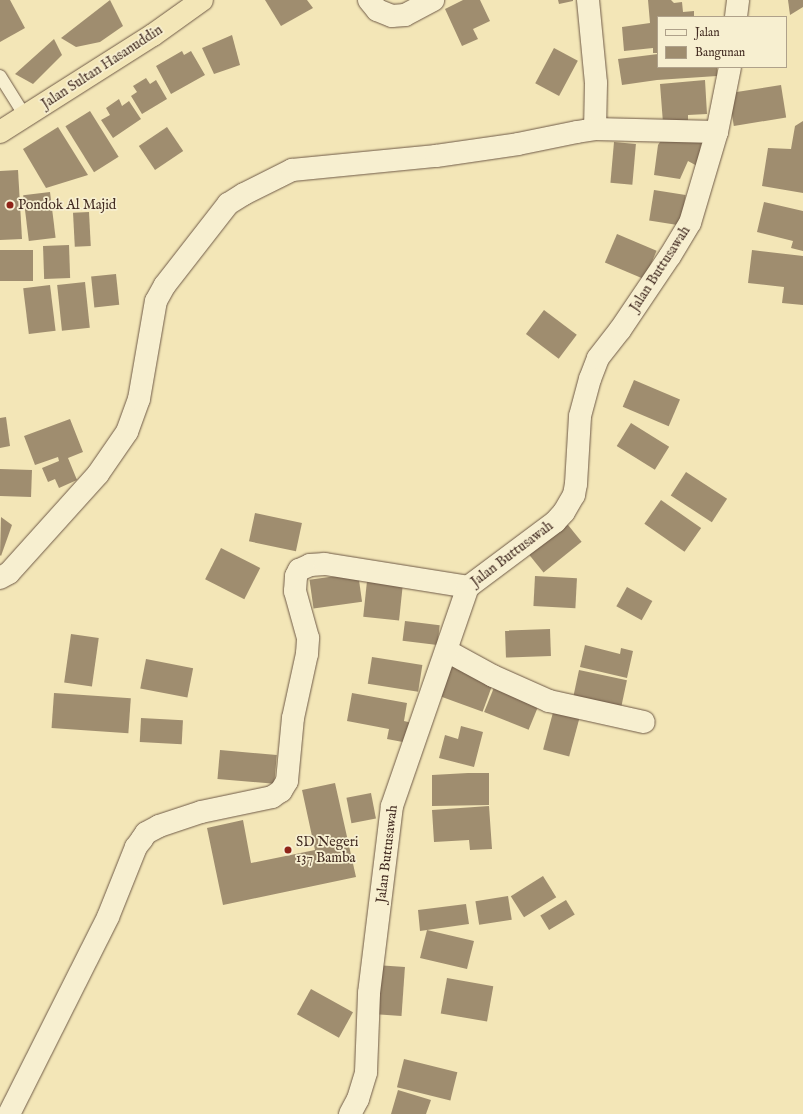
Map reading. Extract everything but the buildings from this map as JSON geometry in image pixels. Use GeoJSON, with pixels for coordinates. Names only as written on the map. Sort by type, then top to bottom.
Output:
{"type":"FeatureCollection","features":[{"type":"Feature","properties":{"kind":"highway","name":"Jalan Sultan Hasanuddin"},"geometry":{"type":"LineString","coordinates":[[0,132],[153,35],[202,0]]}},
{"type":"Feature","properties":{"kind":"street"},"geometry":{"type":"LineString","coordinates":[[368,0],[377,10],[392,16],[405,15],[433,0]]}},
{"type":"Feature","properties":{"kind":"street"},"geometry":{"type":"LineString","coordinates":[[588,0],[596,83],[595,130]]}},
{"type":"Feature","properties":{"kind":"street"},"geometry":{"type":"LineString","coordinates":[[736,16],[738,0]]}},
{"type":"Feature","properties":{"kind":"street","name":"Jalan Buttusawah"},"geometry":{"type":"LineString","coordinates":[[350,1114],[358,1099],[366,1072],[369,992],[392,806],[447,651],[468,586],[555,522],[564,512],[572,499],[576,484],[580,416],[585,394],[598,358],[620,330],[670,256],[690,223],[717,132],[730,68]]}},
{"type":"Feature","properties":{"kind":"street"},"geometry":{"type":"LineString","coordinates":[[0,578],[9,572],[98,474],[127,432],[139,399],[156,301],[164,285],[228,204],[244,194],[292,170],[436,156],[518,144],[556,135],[595,130],[717,132]]}},
{"type":"Feature","properties":{"kind":"street"},"geometry":{"type":"LineString","coordinates":[[9,1114],[108,917],[136,847],[146,833],[159,826],[201,812],[272,797],[281,791],[287,781],[293,718],[308,654],[308,638],[295,590],[296,576],[300,570],[310,565],[325,564],[468,586]]}},
{"type":"Feature","properties":{"kind":"street"},"geometry":{"type":"LineString","coordinates":[[447,651],[493,676],[549,701],[644,722]]}},
{"type":"Feature","properties":{"kind":"lane"},"geometry":{"type":"LineString","coordinates":[[0,76],[25,116]]}},
{"type":"Feature","properties":{"kind":"place","name":"Pondok Al Majid"},"geometry":{"type":"Point","coordinates":[10,205]}},
{"type":"Feature","properties":{"kind":"place","name":"SD Negeri 137 Bamba"},"geometry":{"type":"Point","coordinates":[288,850]}}]}
